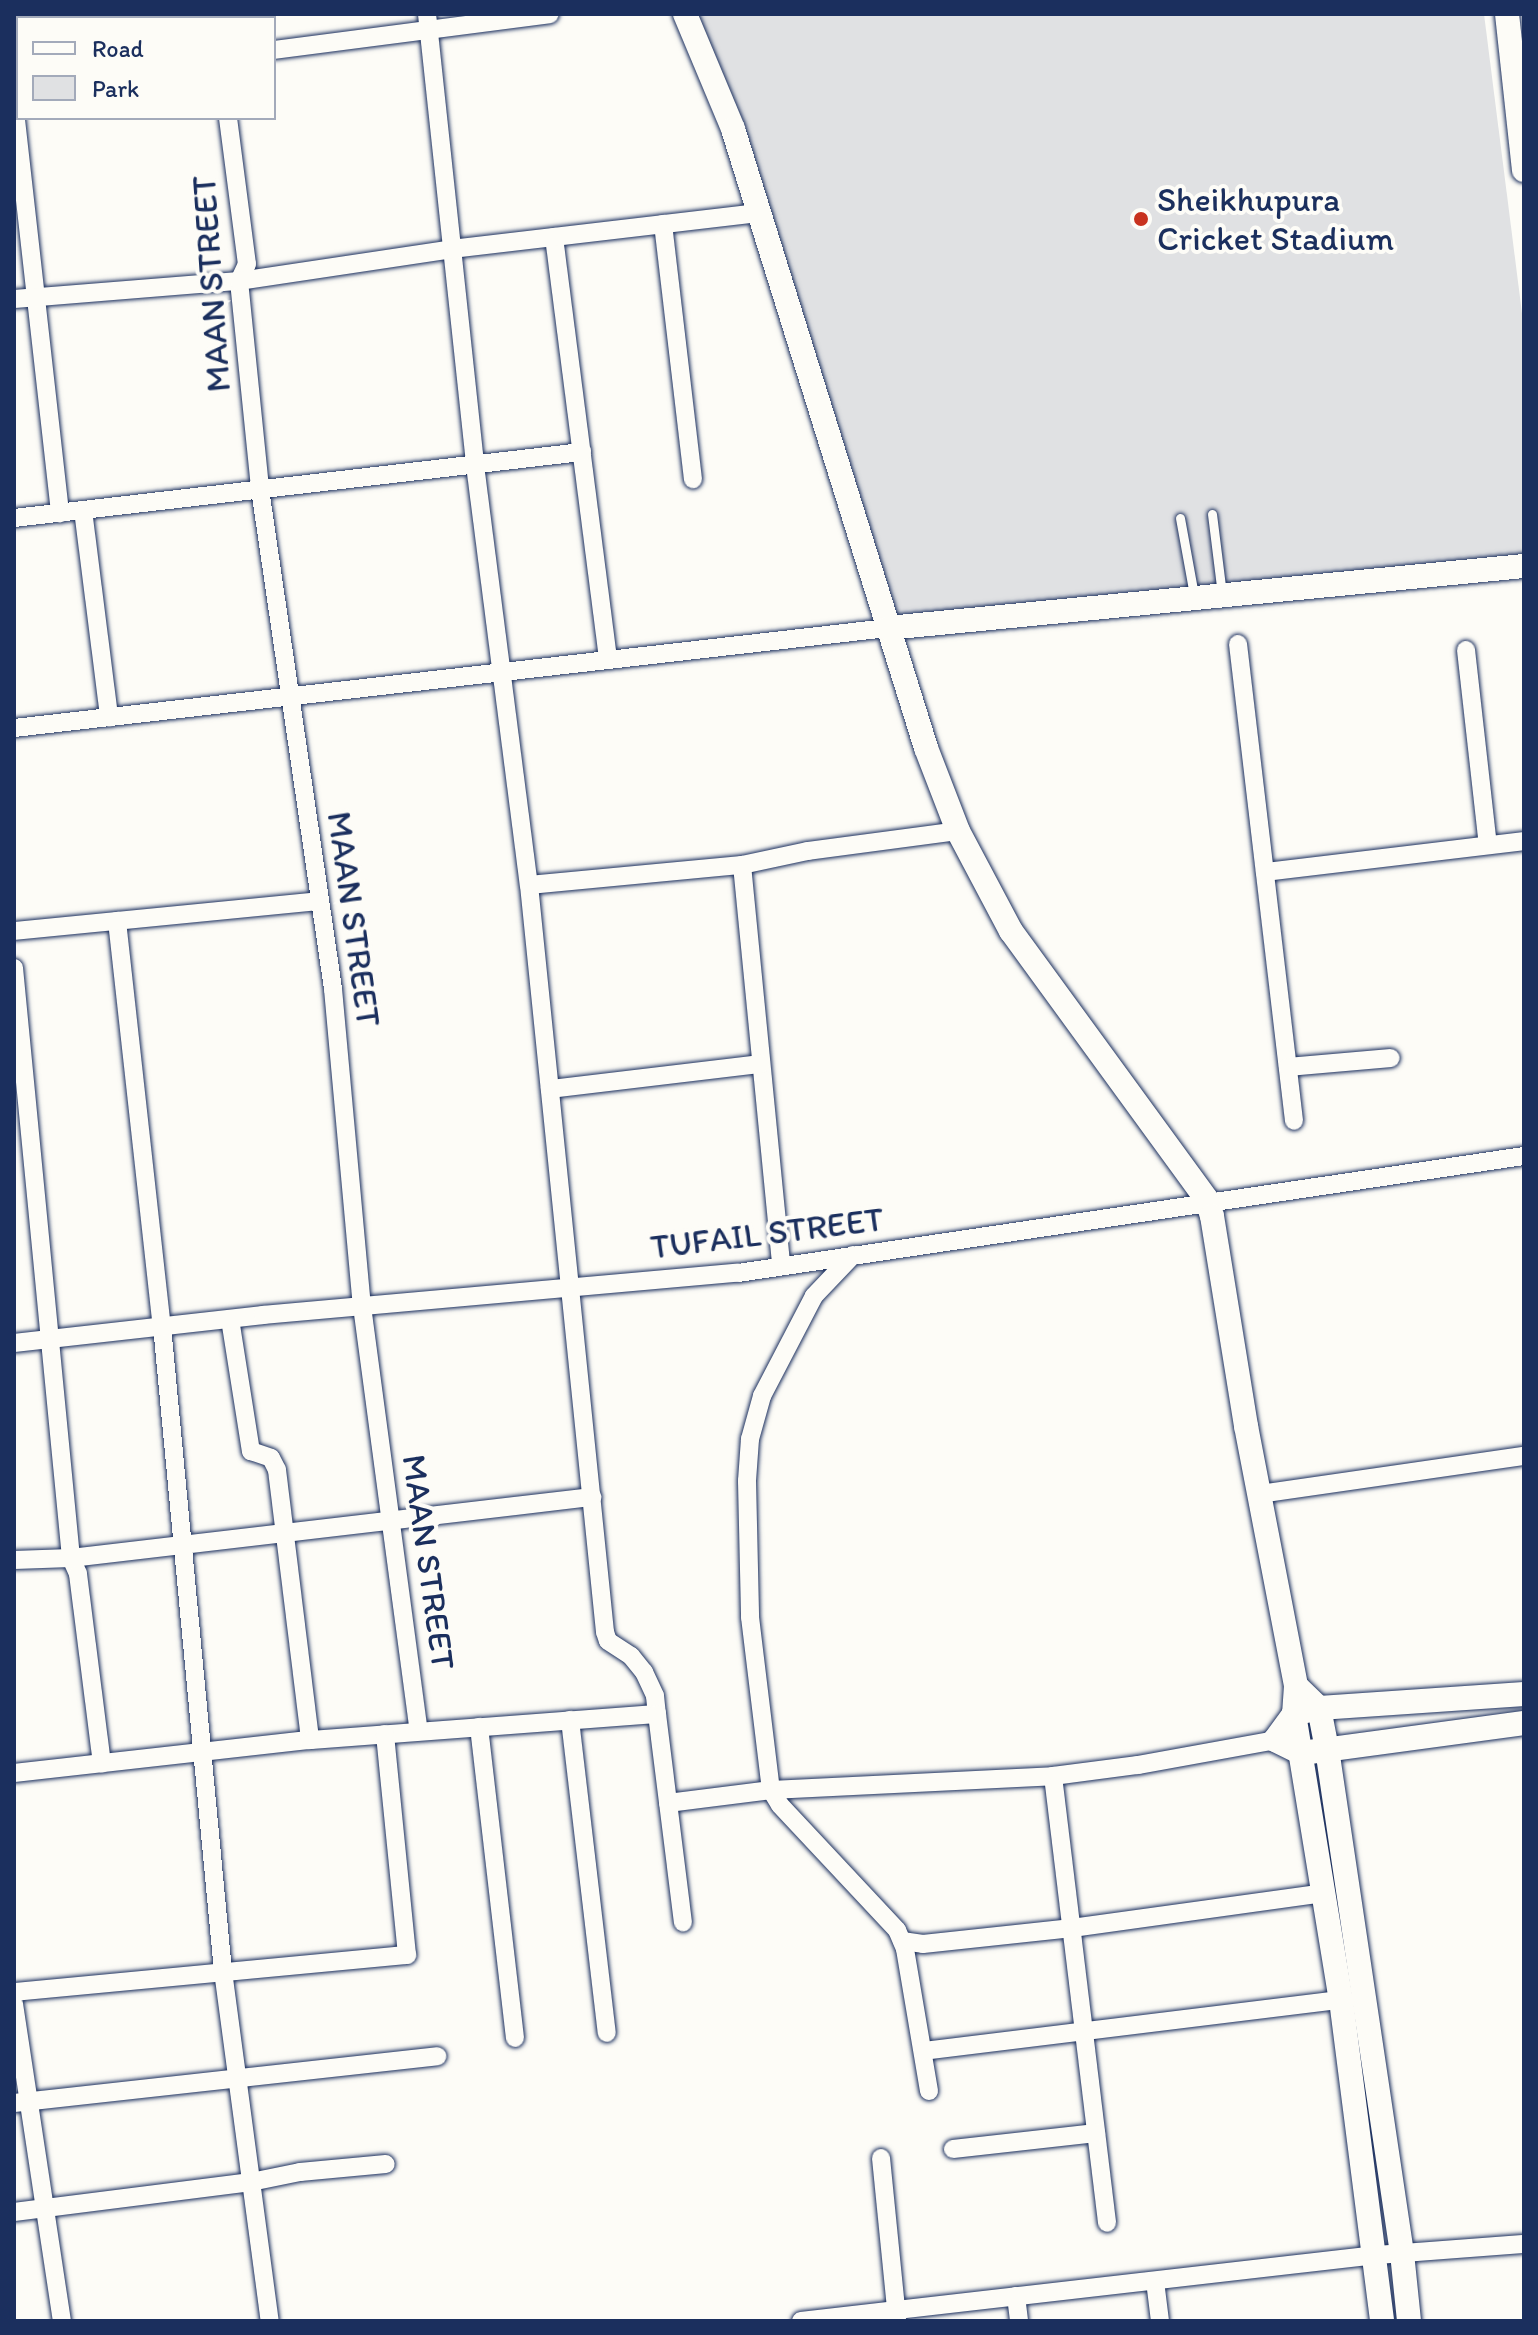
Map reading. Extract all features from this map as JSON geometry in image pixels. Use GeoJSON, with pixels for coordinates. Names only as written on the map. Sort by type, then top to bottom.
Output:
{"type":"FeatureCollection","features":[{"type":"Feature","properties":{"kind":"street"},"geometry":{"type":"LineString","coordinates":[[276,50],[428,22],[550,14]]}},
{"type":"Feature","properties":{"kind":"street"},"geometry":{"type":"LineString","coordinates":[[685,14],[733,129],[926,748],[958,831],[1011,931],[1207,1200],[1217,1236],[1259,1494],[1296,1686],[1294,1714],[1341,2000],[1376,2255],[1382,2321]]}},
{"type":"Feature","properties":{"kind":"street"},"geometry":{"type":"LineString","coordinates":[[1507,14],[1524,170]]}},
{"type":"Feature","properties":{"kind":"street"},"geometry":{"type":"LineString","coordinates":[[428,22],[475,465],[529,885],[605,1632],[608,1641],[631,1656],[644,1672],[655,1696],[683,1922]]}},
{"type":"Feature","properties":{"kind":"street"},"geometry":{"type":"LineString","coordinates":[[16,120],[60,513]]}},
{"type":"Feature","properties":{"kind":"street","name":"MAAN STREET"},"geometry":{"type":"LineString","coordinates":[[228,120],[247,264],[239,281],[260,489],[333,989],[362,1306],[419,1731]]}},
{"type":"Feature","properties":{"kind":"street"},"geometry":{"type":"LineString","coordinates":[[14,299],[239,281],[452,249],[760,213]]}},
{"type":"Feature","properties":{"kind":"street"},"geometry":{"type":"LineString","coordinates":[[663,224],[693,479]]}},
{"type":"Feature","properties":{"kind":"street"},"geometry":{"type":"LineString","coordinates":[[554,237],[608,660]]}},
{"type":"Feature","properties":{"kind":"street"},"geometry":{"type":"LineString","coordinates":[[14,518],[582,452]]}},
{"type":"Feature","properties":{"kind":"street"},"geometry":{"type":"LineString","coordinates":[[83,510],[109,717]]}},
{"type":"Feature","properties":{"kind":"street"},"geometry":{"type":"LineString","coordinates":[[14,728],[888,628],[1524,566]]}},
{"type":"Feature","properties":{"kind":"street"},"geometry":{"type":"LineString","coordinates":[[1238,644],[1294,1121]]}},
{"type":"Feature","properties":{"kind":"street"},"geometry":{"type":"LineString","coordinates":[[1466,650],[1488,845]]}},
{"type":"Feature","properties":{"kind":"street"},"geometry":{"type":"LineString","coordinates":[[529,885],[742,865],[808,851],[958,831]]}},
{"type":"Feature","properties":{"kind":"street"},"geometry":{"type":"LineString","coordinates":[[1265,872],[1524,841]]}},
{"type":"Feature","properties":{"kind":"street"},"geometry":{"type":"LineString","coordinates":[[742,865],[781,1266]]}},
{"type":"Feature","properties":{"kind":"street"},"geometry":{"type":"LineString","coordinates":[[14,931],[320,901]]}},
{"type":"Feature","properties":{"kind":"street"},"geometry":{"type":"LineString","coordinates":[[117,921],[162,1326],[223,1971],[270,2321]]}},
{"type":"Feature","properties":{"kind":"street"},"geometry":{"type":"LineString","coordinates":[[14,968],[71,1558],[78,1574],[102,1763]]}},
{"type":"Feature","properties":{"kind":"street"},"geometry":{"type":"LineString","coordinates":[[1288,1067],[1391,1058]]}},
{"type":"Feature","properties":{"kind":"street"},"geometry":{"type":"LineString","coordinates":[[550,1089],[761,1064]]}},
{"type":"Feature","properties":{"kind":"street","name":"TUFAIL STREET"},"geometry":{"type":"LineString","coordinates":[[14,1343],[781,1266],[1207,1200],[1524,1156]]}},
{"type":"Feature","properties":{"kind":"street"},"geometry":{"type":"LineString","coordinates":[[853,1255],[814,1296],[762,1396],[750,1439],[746,1538],[750,1617],[771,1790],[780,1805],[897,1930],[902,1941],[929,2091]]}},
{"type":"Feature","properties":{"kind":"street"},"geometry":{"type":"LineString","coordinates":[[230,1319],[251,1451],[274,1462],[310,1740]]}},
{"type":"Feature","properties":{"kind":"street"},"geometry":{"type":"LineString","coordinates":[[1259,1494],[1524,1456]]}},
{"type":"Feature","properties":{"kind":"street"},"geometry":{"type":"LineString","coordinates":[[14,1560],[71,1558],[592,1497]]}},
{"type":"Feature","properties":{"kind":"street"},"geometry":{"type":"LineString","coordinates":[[1296,1686],[1319,1708],[1327,1749],[1402,2253],[1409,2321]]}},
{"type":"Feature","properties":{"kind":"street"},"geometry":{"type":"LineString","coordinates":[[1275,1740],[1294,1714],[1319,1708],[1524,1694]]}},
{"type":"Feature","properties":{"kind":"street"},"geometry":{"type":"LineString","coordinates":[[14,1773],[310,1740],[657,1714]]}},
{"type":"Feature","properties":{"kind":"street"},"geometry":{"type":"LineString","coordinates":[[570,1720],[607,2033]]}},
{"type":"Feature","properties":{"kind":"street"},"geometry":{"type":"LineString","coordinates":[[668,1803],[771,1790],[1053,1776],[1138,1765],[1275,1740],[1302,1753],[1524,1723]]}},
{"type":"Feature","properties":{"kind":"street"},"geometry":{"type":"LineString","coordinates":[[479,1727],[515,2038]]}},
{"type":"Feature","properties":{"kind":"street"},"geometry":{"type":"LineString","coordinates":[[14,1992],[407,1955],[385,1734]]}},
{"type":"Feature","properties":{"kind":"street"},"geometry":{"type":"LineString","coordinates":[[1053,1776],[1107,2223]]}},
{"type":"Feature","properties":{"kind":"street"},"geometry":{"type":"LineString","coordinates":[[902,1941],[923,1944],[1072,1928],[1324,1893]]}},
{"type":"Feature","properties":{"kind":"street"},"geometry":{"type":"LineString","coordinates":[[923,2051],[1083,2034],[1341,2000]]}},
{"type":"Feature","properties":{"kind":"street"},"geometry":{"type":"LineString","coordinates":[[14,2004],[22,2102],[47,2209],[62,2321]]}},
{"type":"Feature","properties":{"kind":"street"},"geometry":{"type":"LineString","coordinates":[[22,2102],[237,2075],[437,2056]]}},
{"type":"Feature","properties":{"kind":"street"},"geometry":{"type":"LineString","coordinates":[[953,2149],[1096,2133]]}},
{"type":"Feature","properties":{"kind":"street"},"geometry":{"type":"LineString","coordinates":[[881,2158],[897,2315]]}},
{"type":"Feature","properties":{"kind":"street"},"geometry":{"type":"LineString","coordinates":[[14,2212],[251,2182],[300,2172],[386,2164]]}},
{"type":"Feature","properties":{"kind":"street"},"geometry":{"type":"LineString","coordinates":[[801,2321],[897,2315],[1016,2296],[1376,2255],[1524,2244]]}},
{"type":"Feature","properties":{"kind":"street"},"geometry":{"type":"LineString","coordinates":[[1155,2281],[1160,2321]]}},
{"type":"Feature","properties":{"kind":"street"},"geometry":{"type":"LineString","coordinates":[[1016,2296],[1019,2321]]}},
{"type":"Feature","properties":{"kind":"lane"},"geometry":{"type":"LineString","coordinates":[[1212,514],[1222,596]]}},
{"type":"Feature","properties":{"kind":"lane"},"geometry":{"type":"LineString","coordinates":[[1180,518],[1194,599]]}},
{"type":"Feature","properties":{"kind":"green space","name":"Sheikhupura Cricket Stadium"},"geometry":{"type":"Polygon","coordinates":[[[691,14],[1484,14],[1524,329],[1524,562],[897,619],[691,14]]]}},
{"type":"Feature","properties":{"kind":"place","name":"Sheikhupura Cricket Stadium"},"geometry":{"type":"Point","coordinates":[1141,219]}}]}
